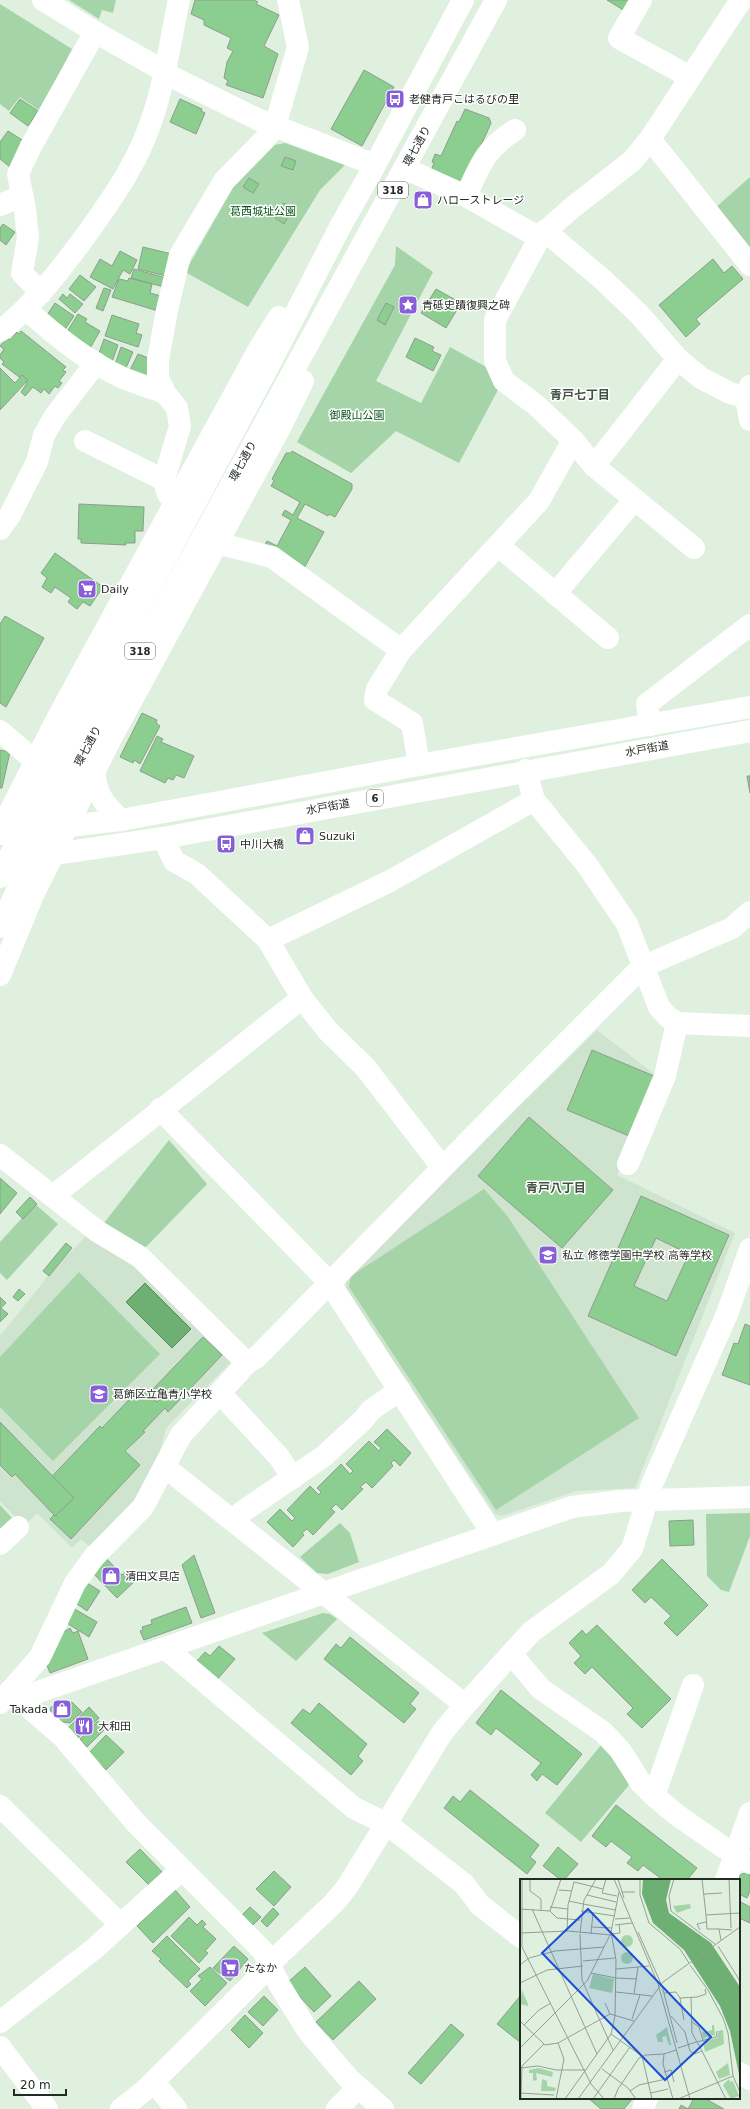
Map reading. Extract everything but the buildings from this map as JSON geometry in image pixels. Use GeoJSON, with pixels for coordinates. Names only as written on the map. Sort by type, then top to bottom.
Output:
{"type":"FeatureCollection","features":[{"type":"Feature","properties":{"kind":"main road"},"geometry":{"type":"LineString","coordinates":[[43,0],[164,72],[257,120],[375,166]]}},
{"type":"Feature","properties":{"kind":"main road"},"geometry":{"type":"LineString","coordinates":[[0,331],[26,309],[41,293],[123,184],[140,150],[149,127],[164,72],[179,0]]}},
{"type":"Feature","properties":{"kind":"main road"},"geometry":{"type":"LineString","coordinates":[[174,503],[167,492],[164,480],[180,426],[177,408],[165,393],[158,378],[158,360],[167,310],[180,255],[224,181],[266,138],[275,126],[298,47],[288,0]]}},
{"type":"Feature","properties":{"kind":"main road","name":"環七通り"},"geometry":{"type":"LineString","coordinates":[[0,877],[43,787],[267,369],[340,227],[375,166],[463,0]]}},
{"type":"Feature","properties":{"kind":"main road","name":"環七通り"},"geometry":{"type":"LineString","coordinates":[[0,927],[60,798],[288,380],[370,234],[404,168],[496,0]]}},
{"type":"Feature","properties":{"kind":"main road"},"geometry":{"type":"LineString","coordinates":[[641,0],[619,38],[690,78]]}},
{"type":"Feature","properties":{"kind":"main road"},"geometry":{"type":"LineString","coordinates":[[694,548],[594,466],[573,440],[536,405],[504,381],[495,361],[495,320],[543,233],[632,162],[650,139],[690,78],[743,8]]}},
{"type":"Feature","properties":{"kind":"main road"},"geometry":{"type":"LineString","coordinates":[[41,293],[22,273],[28,238],[7,205],[18,174],[30,148],[95,32]]}},
{"type":"Feature","properties":{"kind":"main road"},"geometry":{"type":"LineString","coordinates":[[466,196],[485,156],[504,137],[515,130]]}},
{"type":"Feature","properties":{"kind":"main road"},"geometry":{"type":"LineString","coordinates":[[650,139],[750,265]]}},
{"type":"Feature","properties":{"kind":"main road"},"geometry":{"type":"LineString","coordinates":[[404,168],[466,196],[531,233],[543,233],[601,278],[639,314],[678,359],[701,378],[730,393],[749,394],[750,420]]}},
{"type":"Feature","properties":{"kind":"main road"},"geometry":{"type":"LineString","coordinates":[[0,832],[58,717],[259,349],[291,298],[340,227]]}},
{"type":"Feature","properties":{"kind":"main road"},"geometry":{"type":"LineString","coordinates":[[1,972],[33,895],[109,742],[282,424],[317,352],[370,234]]}},
{"type":"Feature","properties":{"kind":"main road"},"geometry":{"type":"LineString","coordinates":[[26,309],[43,324],[96,364],[122,377],[165,393]]}},
{"type":"Feature","properties":{"kind":"main road"},"geometry":{"type":"LineString","coordinates":[[594,466],[678,359]]}},
{"type":"Feature","properties":{"kind":"main road"},"geometry":{"type":"LineString","coordinates":[[0,529],[10,515],[37,462],[44,435],[55,416],[96,364]]}},
{"type":"Feature","properties":{"kind":"main road"},"geometry":{"type":"LineString","coordinates":[[419,765],[412,723],[375,700],[376,689],[401,650],[499,546],[539,501],[573,440]]}},
{"type":"Feature","properties":{"kind":"main road"},"geometry":{"type":"LineString","coordinates":[[85,441],[164,480]]}},
{"type":"Feature","properties":{"kind":"main road"},"geometry":{"type":"LineString","coordinates":[[556,594],[634,500]]}},
{"type":"Feature","properties":{"kind":"main road"},"geometry":{"type":"LineString","coordinates":[[216,543],[272,557],[401,650]]}},
{"type":"Feature","properties":{"kind":"main road"},"geometry":{"type":"LineString","coordinates":[[499,546],[608,638]]}},
{"type":"Feature","properties":{"kind":"main road"},"geometry":{"type":"LineString","coordinates":[[650,724],[647,704],[750,625]]}},
{"type":"Feature","properties":{"kind":"main road","name":"6"},"geometry":{"type":"LineString","coordinates":[[0,832],[121,820],[419,765],[750,707]]}},
{"type":"Feature","properties":{"kind":"main road"},"geometry":{"type":"LineString","coordinates":[[58,717],[66,737],[87,747],[98,749],[109,742]]}},
{"type":"Feature","properties":{"kind":"main road"},"geometry":{"type":"LineString","coordinates":[[0,731],[35,761]]}},
{"type":"Feature","properties":{"kind":"main road","name":"水戸街道"},"geometry":{"type":"LineString","coordinates":[[0,862],[163,838],[526,770],[750,731]]}},
{"type":"Feature","properties":{"kind":"main road"},"geometry":{"type":"LineString","coordinates":[[526,770],[534,800],[587,865],[627,924],[642,968],[659,1007],[668,1017],[677,1022],[750,1026]]}},
{"type":"Feature","properties":{"kind":"main road"},"geometry":{"type":"LineString","coordinates":[[94,772],[96,788],[100,797],[121,820]]}},
{"type":"Feature","properties":{"kind":"main road"},"geometry":{"type":"LineString","coordinates":[[268,940],[390,881],[534,800]]}},
{"type":"Feature","properties":{"kind":"main road"},"geometry":{"type":"LineString","coordinates":[[163,838],[174,861],[197,874],[268,940],[302,998],[328,1031],[365,1067],[442,1167]]}},
{"type":"Feature","properties":{"kind":"main road"},"geometry":{"type":"LineString","coordinates":[[9,1698],[40,1657],[75,1583],[94,1557],[143,1507],[181,1435],[247,1363],[257,1357],[442,1167],[642,968],[732,928],[750,912]]}},
{"type":"Feature","properties":{"kind":"main road"},"geometry":{"type":"LineString","coordinates":[[0,938],[4,940],[5,948],[1,972]]}},
{"type":"Feature","properties":{"kind":"main road"},"geometry":{"type":"LineString","coordinates":[[53,1196],[160,1109],[302,998]]}},
{"type":"Feature","properties":{"kind":"main road"},"geometry":{"type":"LineString","coordinates":[[628,1164],[665,1076],[677,1022]]}},
{"type":"Feature","properties":{"kind":"main road"},"geometry":{"type":"LineString","coordinates":[[160,1109],[329,1282],[492,1533]]}},
{"type":"Feature","properties":{"kind":"main road"},"geometry":{"type":"LineString","coordinates":[[0,1155],[97,1231],[140,1256],[247,1363]]}},
{"type":"Feature","properties":{"kind":"main road"},"geometry":{"type":"LineString","coordinates":[[121,2109],[154,2082],[334,1903],[347,1887],[442,1733],[465,1705],[512,1655],[531,1632],[594,1588],[622,1564],[632,1549],[640,1530],[652,1484],[726,1314],[750,1250]]}},
{"type":"Feature","properties":{"kind":"main road"},"geometry":{"type":"LineString","coordinates":[[234,1521],[242,1512],[324,1456],[363,1420],[371,1410],[400,1390]]}},
{"type":"Feature","properties":{"kind":"main road"},"geometry":{"type":"LineString","coordinates":[[220,1393],[279,1457],[293,1478]]}},
{"type":"Feature","properties":{"kind":"main road"},"geometry":{"type":"LineString","coordinates":[[165,1466],[323,1594],[465,1705]]}},
{"type":"Feature","properties":{"kind":"main road"},"geometry":{"type":"LineString","coordinates":[[9,1698],[165,1648],[323,1594],[492,1533],[572,1507],[595,1503],[647,1500],[750,1497]]}},
{"type":"Feature","properties":{"kind":"main road"},"geometry":{"type":"LineString","coordinates":[[0,1544],[18,1527]]}},
{"type":"Feature","properties":{"kind":"main road"},"geometry":{"type":"LineString","coordinates":[[165,1648],[354,1808],[387,1824],[464,1884],[480,1905],[520,1936]]}},
{"type":"Feature","properties":{"kind":"main road"},"geometry":{"type":"LineString","coordinates":[[512,1655],[541,1689],[603,1732],[620,1750],[641,1783],[654,1796],[677,1815],[742,1859]]}},
{"type":"Feature","properties":{"kind":"main road"},"geometry":{"type":"LineString","coordinates":[[654,1796],[693,1685]]}},
{"type":"Feature","properties":{"kind":"main road"},"geometry":{"type":"LineString","coordinates":[[9,1698],[63,1737],[135,1822],[263,1951],[269,1966],[308,2031],[358,2088],[383,2109]]}},
{"type":"Feature","properties":{"kind":"main road"},"geometry":{"type":"LineString","coordinates":[[0,1806],[121,1925]]}},
{"type":"Feature","properties":{"kind":"main road"},"geometry":{"type":"LineString","coordinates":[[727,1879],[742,1859],[750,1813]]}},
{"type":"Feature","properties":{"kind":"main road"},"geometry":{"type":"LineString","coordinates":[[0,2022],[94,1948],[181,1870]]}},
{"type":"Feature","properties":{"kind":"main road"},"geometry":{"type":"LineString","coordinates":[[1,2051],[47,2109]]}},
{"type":"Feature","properties":{"kind":"main road"},"geometry":{"type":"LineString","coordinates":[[740,2074],[750,2080]]}},
{"type":"Feature","properties":{"kind":"main road"},"geometry":{"type":"LineString","coordinates":[[154,2082],[176,2109]]}},
{"type":"Feature","properties":{"kind":"main road"},"geometry":{"type":"LineString","coordinates":[[337,2109],[358,2088]]}},
{"type":"Feature","properties":{"kind":"main road"},"geometry":{"type":"LineString","coordinates":[[643,2109],[647,2099]]}},
{"type":"Feature","properties":{"kind":"shaded area","name":"私立 修徳学園中学校 高等学校"},"geometry":{"type":"Polygon","coordinates":[[[597,1030],[657,1076],[617,1175],[735,1233],[635,1488],[576,1491],[502,1516],[495,1514],[346,1289],[346,1277],[597,1030]]]}},
{"type":"Feature","properties":{"kind":"shaded area","name":"葛飾区立亀青小学校"},"geometry":{"type":"Polygon","coordinates":[[[89,1233],[143,1265],[232,1361],[166,1428],[154,1473],[136,1501],[91,1548],[81,1539],[72,1548],[37,1513],[24,1526],[0,1501],[0,1336],[53,1270],[89,1233]]]}},
{"type":"Feature","properties":{"kind":"shaded area"},"geometry":{"type":"Polygon","coordinates":[[[145,1283],[191,1329],[172,1348],[126,1302],[145,1283]]]}},
{"type":"Feature","properties":{"kind":"green space"},"geometry":{"type":"Polygon","coordinates":[[[69,0],[116,0],[113,13],[102,10],[99,19],[69,0]]]}},
{"type":"Feature","properties":{"kind":"green space"},"geometry":{"type":"Polygon","coordinates":[[[0,4],[72,49],[40,111],[20,97],[9,111],[0,104],[0,4]]]}},
{"type":"Feature","properties":{"kind":"green space","name":"葛西城址公園"},"geometry":{"type":"Polygon","coordinates":[[[285,143],[345,165],[320,190],[248,307],[185,272],[234,186],[274,145],[285,143]]]}},
{"type":"Feature","properties":{"kind":"green space"},"geometry":{"type":"Polygon","coordinates":[[[750,177],[750,253],[714,209],[750,177]]]}},
{"type":"Feature","properties":{"kind":"green space","name":"御殿山公園"},"geometry":{"type":"Polygon","coordinates":[[[396,246],[433,272],[376,381],[421,403],[450,347],[488,368],[499,388],[459,463],[396,431],[351,473],[297,442],[395,265],[396,246]]]}},
{"type":"Feature","properties":{"kind":"green space"},"geometry":{"type":"Polygon","coordinates":[[[169,1140],[207,1184],[143,1250],[104,1223],[169,1140]]]}},
{"type":"Feature","properties":{"kind":"green space"},"geometry":{"type":"Polygon","coordinates":[[[484,1189],[508,1217],[639,1418],[496,1510],[349,1287],[351,1276],[484,1189]]]}},
{"type":"Feature","properties":{"kind":"green space"},"geometry":{"type":"Polygon","coordinates":[[[35,1204],[58,1224],[7,1280],[0,1273],[0,1242],[35,1204]]]}},
{"type":"Feature","properties":{"kind":"green space"},"geometry":{"type":"Polygon","coordinates":[[[79,1272],[160,1354],[53,1461],[0,1407],[0,1357],[79,1272]]]}},
{"type":"Feature","properties":{"kind":"green space"},"geometry":{"type":"Polygon","coordinates":[[[0,1505],[13,1519],[0,1532],[0,1505]]]}},
{"type":"Feature","properties":{"kind":"green space"},"geometry":{"type":"Polygon","coordinates":[[[750,1513],[750,1536],[729,1592],[721,1590],[707,1576],[706,1514],[750,1513]]]}},
{"type":"Feature","properties":{"kind":"green space"},"geometry":{"type":"Polygon","coordinates":[[[340,1523],[350,1533],[359,1562],[328,1574],[317,1573],[300,1557],[340,1523]]]}},
{"type":"Feature","properties":{"kind":"green space"},"geometry":{"type":"Polygon","coordinates":[[[323,1613],[330,1614],[337,1619],[296,1661],[262,1633],[323,1613]]]}},
{"type":"Feature","properties":{"kind":"green space"},"geometry":{"type":"Polygon","coordinates":[[[602,1744],[612,1755],[629,1785],[581,1842],[545,1813],[602,1744]]]}},
{"type":"Feature","properties":{"kind":"place","name":"老健青戸こはるびの里"},"geometry":{"type":"Point","coordinates":[395,99]}},
{"type":"Feature","properties":{"kind":"place","name":"ハローストレージ"},"geometry":{"type":"Point","coordinates":[423,200]}},
{"type":"Feature","properties":{"kind":"place","name":"青砥史蹟復興之碑"},"geometry":{"type":"Point","coordinates":[408,305]}},
{"type":"Feature","properties":{"kind":"place","name":"Daily"},"geometry":{"type":"Point","coordinates":[87,589]}},
{"type":"Feature","properties":{"kind":"place","name":"Suzuki"},"geometry":{"type":"Point","coordinates":[305,836]}},
{"type":"Feature","properties":{"kind":"place","name":"中川大橋"},"geometry":{"type":"Point","coordinates":[226,844]}},
{"type":"Feature","properties":{"kind":"place","name":"私立 修徳学園中学校 高等学校"},"geometry":{"type":"Point","coordinates":[548,1255]}},
{"type":"Feature","properties":{"kind":"place","name":"葛飾区立亀青小学校"},"geometry":{"type":"Point","coordinates":[99,1394]}},
{"type":"Feature","properties":{"kind":"place","name":"清田文具店"},"geometry":{"type":"Point","coordinates":[111,1576]}},
{"type":"Feature","properties":{"kind":"place","name":"Takada"},"geometry":{"type":"Point","coordinates":[62,1709]}},
{"type":"Feature","properties":{"kind":"place","name":"大和田"},"geometry":{"type":"Point","coordinates":[84,1726]}},
{"type":"Feature","properties":{"kind":"place","name":"たなか"},"geometry":{"type":"Point","coordinates":[230,1968]}},
{"type":"Feature","properties":{"kind":"district","name":"青戸七丁目"},"geometry":{"type":"Point","coordinates":[580,395]}},
{"type":"Feature","properties":{"kind":"district","name":"青戸八丁目"},"geometry":{"type":"Point","coordinates":[556,1188]}}]}
